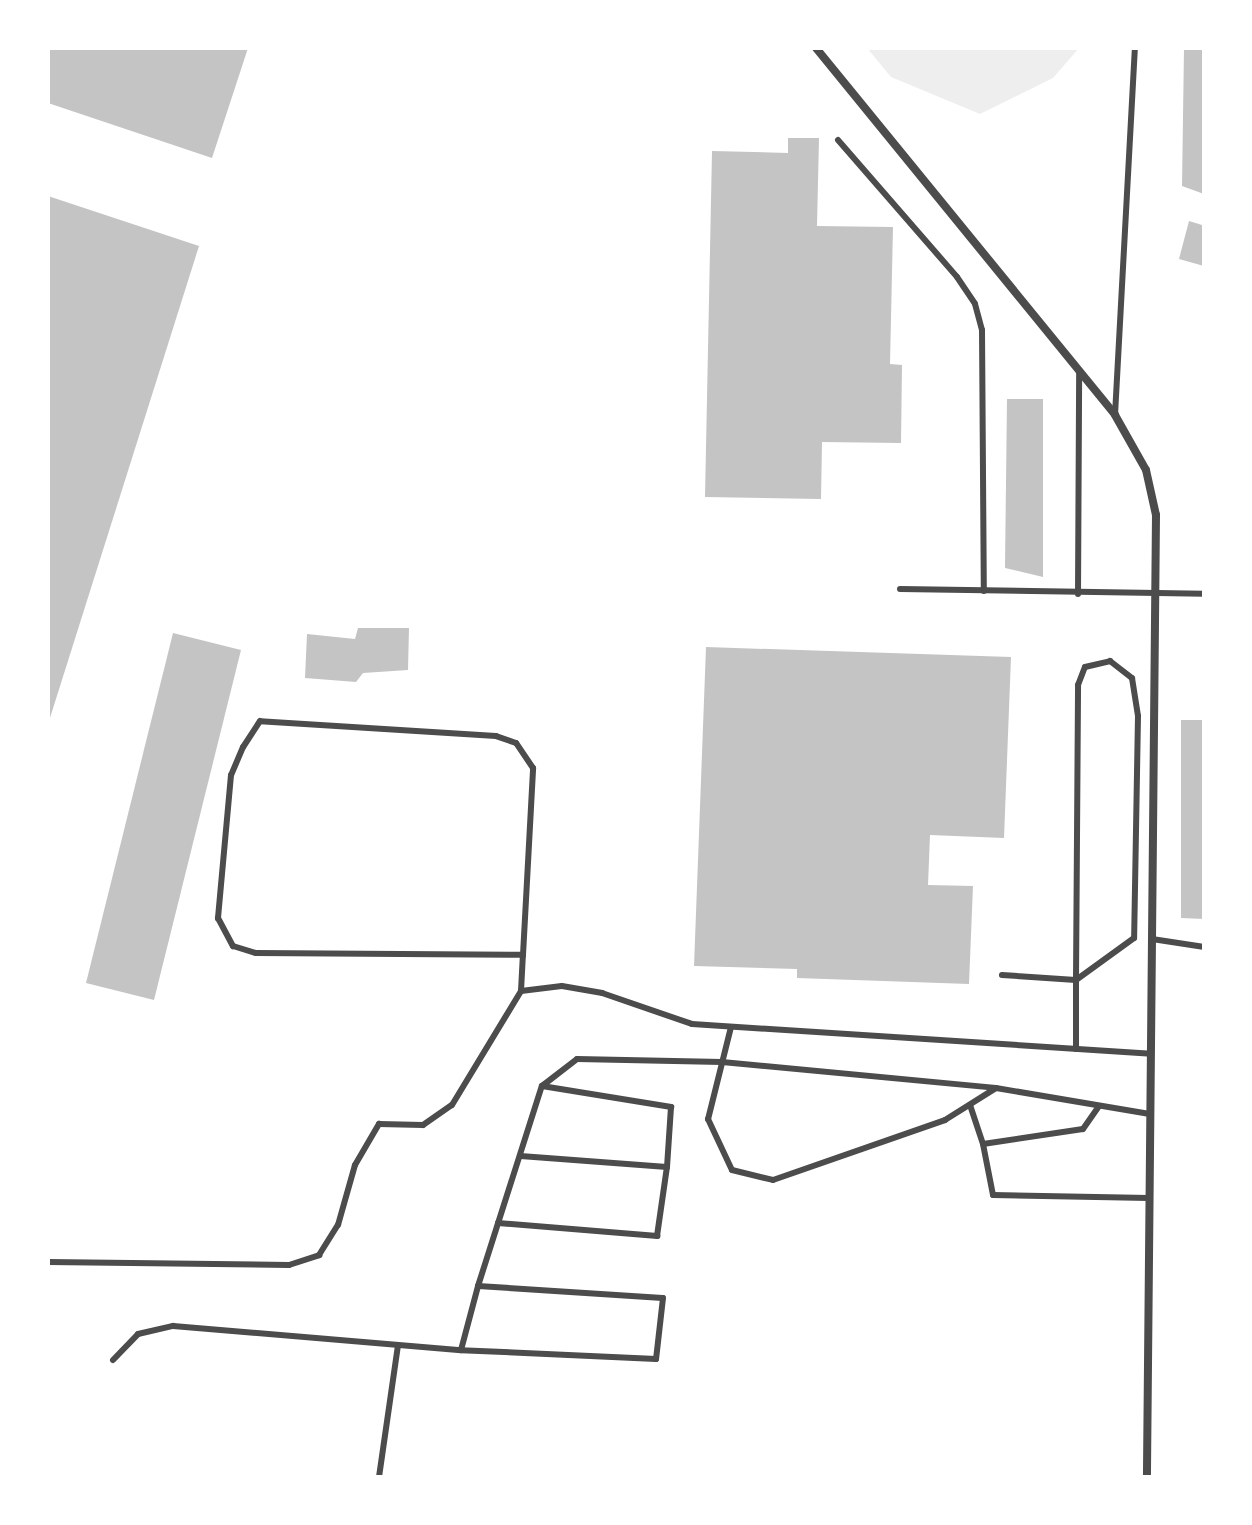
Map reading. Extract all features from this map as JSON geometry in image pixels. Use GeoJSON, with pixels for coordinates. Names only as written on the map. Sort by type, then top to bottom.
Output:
{"type":"FeatureCollection","features":[{"type":"Feature","properties":{"kind":"street"},"geometry":{"type":"LineString","coordinates":[[816,48],[1115,415],[1146,470],[1156,515],[1146,1475]]}},
{"type":"Feature","properties":{"kind":"lane"},"geometry":{"type":"LineString","coordinates":[[1115,415],[1135,48]]}},
{"type":"Feature","properties":{"kind":"lane"},"geometry":{"type":"LineString","coordinates":[[838,140],[957,277],[975,304],[982,330],[984,591]]}},
{"type":"Feature","properties":{"kind":"lane"},"geometry":{"type":"LineString","coordinates":[[1078,594],[1079,371]]}},
{"type":"Feature","properties":{"kind":"lane"},"geometry":{"type":"LineString","coordinates":[[900,589],[1204,594]]}},
{"type":"Feature","properties":{"kind":"lane"},"geometry":{"type":"LineString","coordinates":[[1002,975],[1076,980],[1134,938],[1138,716],[1132,678],[1110,661],[1085,667],[1078,685],[1076,980],[1076,1049]]}},
{"type":"Feature","properties":{"kind":"lane"},"geometry":{"type":"LineString","coordinates":[[48,1262],[289,1265],[319,1255],[338,1225],[355,1165],[379,1124],[423,1125],[452,1105],[521,991],[523,955],[533,768],[516,743],[496,736],[260,721],[243,747],[231,775],[218,918],[233,946],[256,953],[523,955]]}},
{"type":"Feature","properties":{"kind":"lane"},"geometry":{"type":"LineString","coordinates":[[1152,939],[1204,947]]}},
{"type":"Feature","properties":{"kind":"lane"},"geometry":{"type":"LineString","coordinates":[[521,991],[562,986],[602,993],[692,1024],[1151,1054]]}},
{"type":"Feature","properties":{"kind":"lane"},"geometry":{"type":"LineString","coordinates":[[731,1027],[708,1119],[732,1170],[773,1180],[945,1120],[996,1088]]}},
{"type":"Feature","properties":{"kind":"lane"},"geometry":{"type":"LineString","coordinates":[[461,1350],[478,1286],[542,1086],[577,1059],[722,1062],[996,1088],[1150,1114]]}},
{"type":"Feature","properties":{"kind":"lane"},"geometry":{"type":"LineString","coordinates":[[498,1223],[657,1236],[667,1167],[671,1107],[542,1086]]}},
{"type":"Feature","properties":{"kind":"lane"},"geometry":{"type":"LineString","coordinates":[[970,1105],[983,1144],[993,1195],[1149,1198]]}},
{"type":"Feature","properties":{"kind":"lane"},"geometry":{"type":"LineString","coordinates":[[983,1144],[1083,1129],[1099,1106]]}},
{"type":"Feature","properties":{"kind":"lane"},"geometry":{"type":"LineString","coordinates":[[520,1156],[667,1167]]}},
{"type":"Feature","properties":{"kind":"lane"},"geometry":{"type":"LineString","coordinates":[[113,1360],[138,1334],[173,1326],[461,1350],[656,1359],[663,1298],[478,1286]]}},
{"type":"Feature","properties":{"kind":"lane"},"geometry":{"type":"LineString","coordinates":[[379,1477],[398,1345]]}},
{"type":"Feature","properties":{"kind":"shaded area"},"geometry":{"type":"Polygon","coordinates":[[[867,48],[1079,48],[1053,78],[980,114],[891,77],[867,48]]]}},
{"type":"Feature","properties":{"kind":"building"},"geometry":{"type":"Polygon","coordinates":[[[48,48],[248,48],[212,158],[48,103],[48,48]]]}},
{"type":"Feature","properties":{"kind":"building"},"geometry":{"type":"Polygon","coordinates":[[[1184,48],[1204,48],[1204,194],[1182,186],[1184,48]]]}},
{"type":"Feature","properties":{"kind":"building"},"geometry":{"type":"Polygon","coordinates":[[[788,138],[819,138],[817,226],[893,227],[890,364],[902,365],[901,443],[822,442],[821,499],[705,497],[712,151],[788,153],[788,138]]]}},
{"type":"Feature","properties":{"kind":"building"},"geometry":{"type":"Polygon","coordinates":[[[48,196],[199,246],[49,721],[48,721],[48,196]]]}},
{"type":"Feature","properties":{"kind":"building"},"geometry":{"type":"Polygon","coordinates":[[[1189,221],[1202,225],[1204,266],[1179,259],[1189,221]]]}},
{"type":"Feature","properties":{"kind":"building"},"geometry":{"type":"Polygon","coordinates":[[[1007,399],[1043,399],[1043,577],[1005,568],[1007,399]]]}},
{"type":"Feature","properties":{"kind":"building"},"geometry":{"type":"Polygon","coordinates":[[[358,628],[409,628],[408,670],[363,673],[356,682],[305,678],[307,634],[355,639],[358,628]]]}},
{"type":"Feature","properties":{"kind":"building"},"geometry":{"type":"Polygon","coordinates":[[[173,633],[241,650],[154,1000],[86,983],[173,633]]]}},
{"type":"Feature","properties":{"kind":"building"},"geometry":{"type":"Polygon","coordinates":[[[706,647],[1011,657],[1004,838],[930,835],[928,885],[973,886],[969,984],[797,978],[797,969],[694,966],[706,647]]]}},
{"type":"Feature","properties":{"kind":"building"},"geometry":{"type":"Polygon","coordinates":[[[1181,720],[1204,720],[1204,919],[1181,918],[1181,720]]]}}]}
